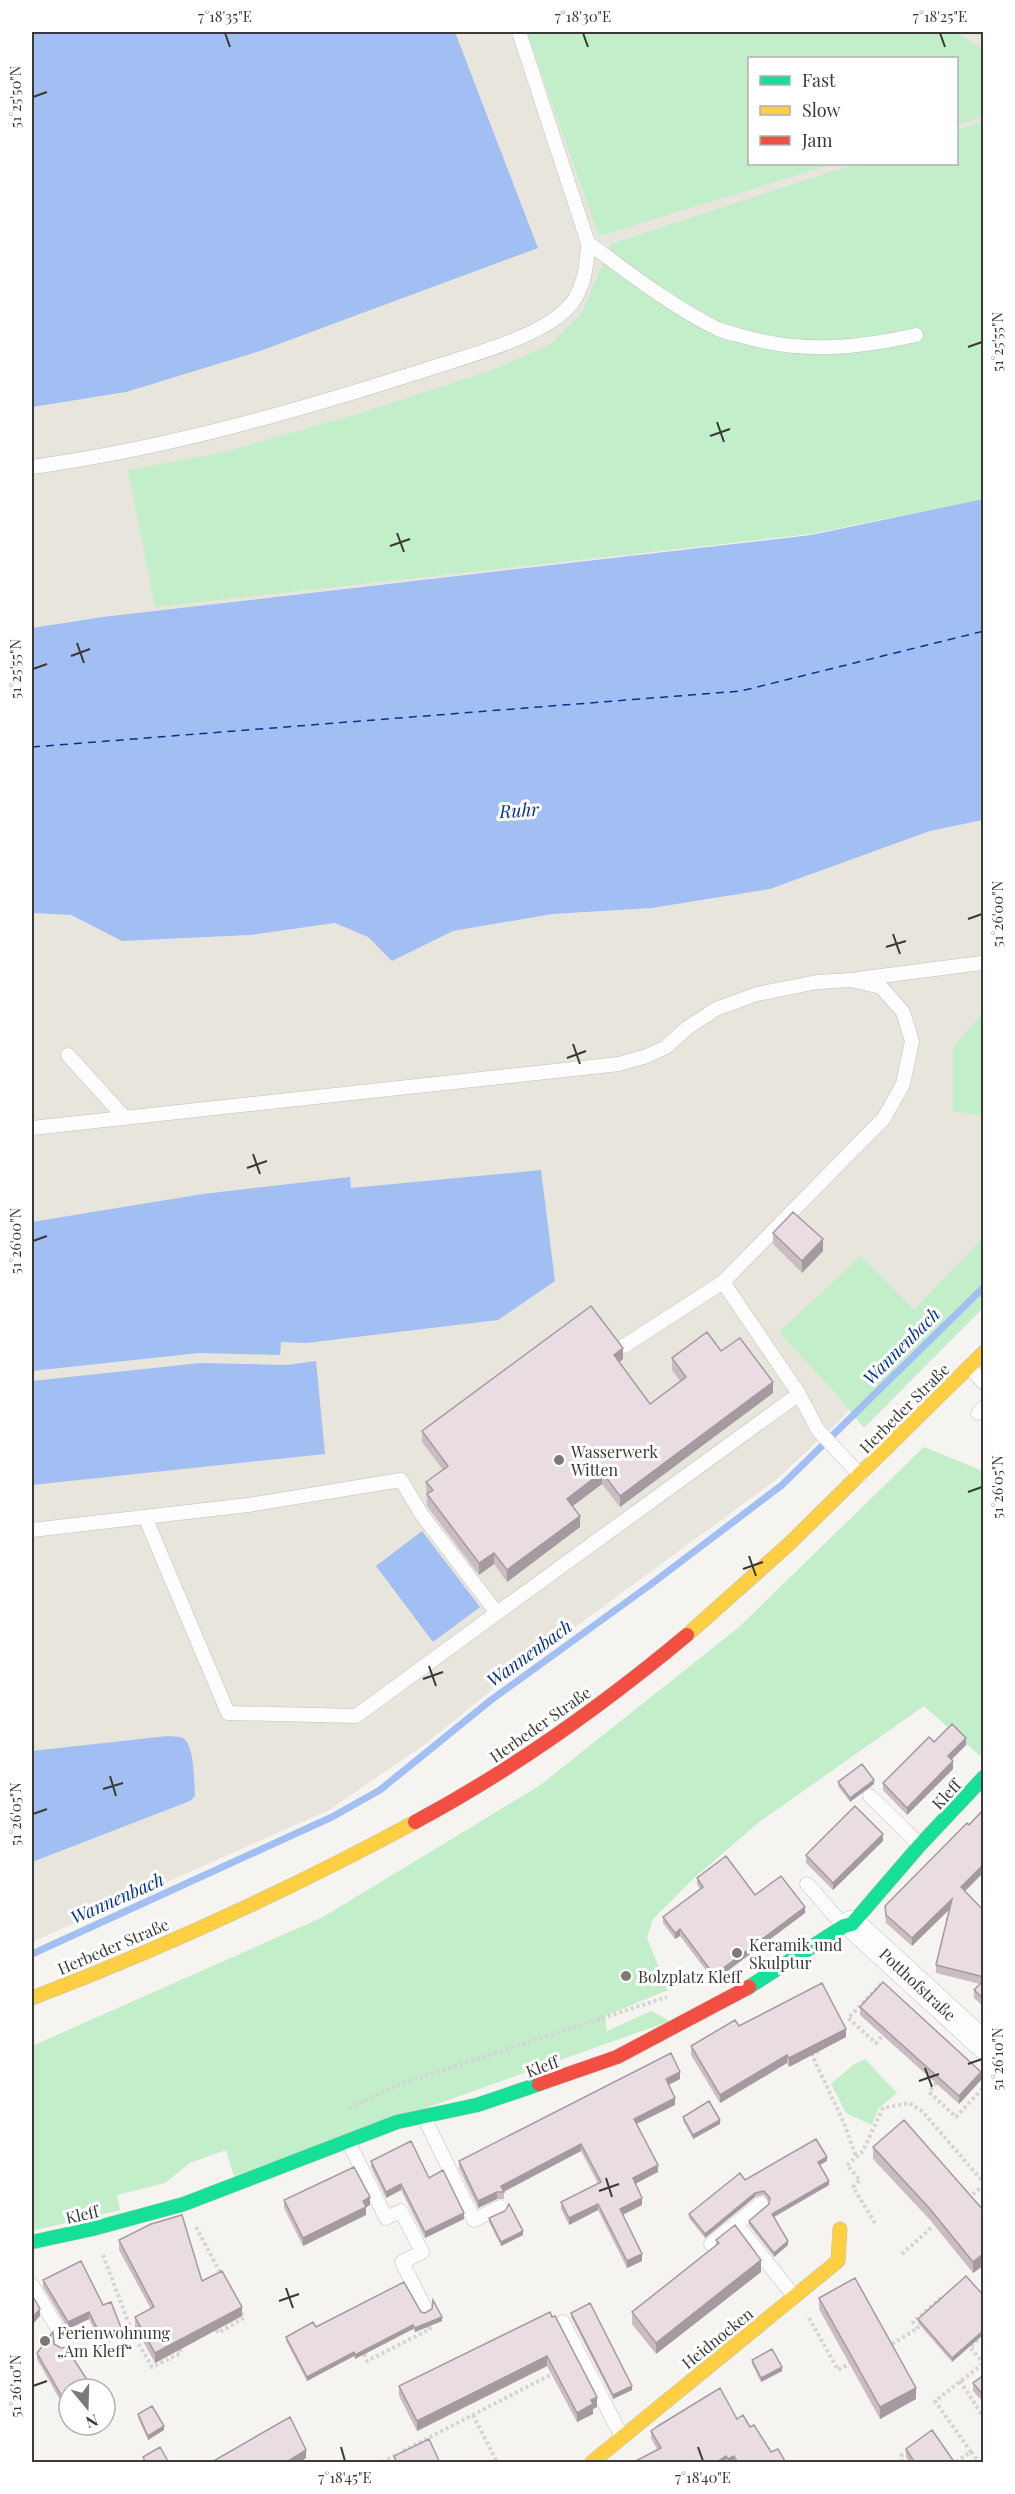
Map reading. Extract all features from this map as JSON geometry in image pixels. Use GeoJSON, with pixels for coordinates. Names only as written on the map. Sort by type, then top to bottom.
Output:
{"type":"FeatureCollection","features":[{"type":"Feature","properties":{"kind":"street","name":"Herbeder Straße"},"geometry":{"type":"LineString","coordinates":[[32,1998],[217,1921],[312,1876],[401,1831],[522,1760],[588,1713],[723,1603],[860,1475],[984,1353]]}},
{"type":"Feature","properties":{"kind":"street","name":"Kleff"},"geometry":{"type":"LineString","coordinates":[[32,2242],[93,2229],[183,2204],[397,2122],[477,2105],[617,2057],[748,1988],[848,1925],[984,1778]]}},
{"type":"Feature","properties":{"kind":"street","name":"Potthofstraße"},"geometry":{"type":"LineString","coordinates":[[848,1925],[898,1966],[984,2045]]}},
{"type":"Feature","properties":{"kind":"street","name":"Heidnocken"},"geometry":{"type":"LineString","coordinates":[[592,2463],[838,2261],[840,2229]]}},
{"type":"Feature","properties":{"kind":"lane"},"geometry":{"type":"LineString","coordinates":[[32,467],[89,459],[217,432],[355,392],[491,348],[553,319],[572,303],[587,271],[588,243],[519,32]]}},
{"type":"Feature","properties":{"kind":"lane"},"geometry":{"type":"LineString","coordinates":[[588,243],[678,307],[720,330],[779,346],[831,348],[876,344],[916,335]]}},
{"type":"Feature","properties":{"kind":"lane"},"geometry":{"type":"LineString","coordinates":[[32,1128],[619,1064],[647,1056],[666,1047],[687,1028],[716,1009],[757,994],[817,982],[851,980],[981,963]]}},
{"type":"Feature","properties":{"kind":"lane"},"geometry":{"type":"LineString","coordinates":[[624,1346],[723,1282],[884,1118],[903,1084],[912,1041],[903,1012],[881,987],[851,980]]}},
{"type":"Feature","properties":{"kind":"lane"},"geometry":{"type":"LineString","coordinates":[[68,1055],[125,1118]]}},
{"type":"Feature","properties":{"kind":"lane"},"geometry":{"type":"LineString","coordinates":[[723,1282],[799,1394],[818,1430],[860,1475]]}},
{"type":"Feature","properties":{"kind":"lane"},"geometry":{"type":"LineString","coordinates":[[969,1367],[984,1383]]}},
{"type":"Feature","properties":{"kind":"lane"},"geometry":{"type":"LineString","coordinates":[[145,1517],[228,1713],[356,1716],[799,1394]]}},
{"type":"Feature","properties":{"kind":"lane"},"geometry":{"type":"LineString","coordinates":[[32,1530],[293,1498],[401,1480],[422,1515],[497,1613]]}},
{"type":"Feature","properties":{"kind":"lane"},"geometry":{"type":"LineString","coordinates":[[870,1797],[920,1845]]}},
{"type":"Feature","properties":{"kind":"lane"},"geometry":{"type":"LineString","coordinates":[[807,1884],[848,1925]]}},
{"type":"Feature","properties":{"kind":"lane"},"geometry":{"type":"LineString","coordinates":[[423,2115],[474,2220],[500,2207]]}},
{"type":"Feature","properties":{"kind":"lane"},"geometry":{"type":"LineString","coordinates":[[348,2141],[386,2218],[401,2211],[422,2252],[402,2262],[425,2308]]}},
{"type":"Feature","properties":{"kind":"lane"},"geometry":{"type":"LineString","coordinates":[[711,2244],[761,2204]]}},
{"type":"Feature","properties":{"kind":"lane"},"geometry":{"type":"LineString","coordinates":[[736,2224],[794,2296]]}},
{"type":"Feature","properties":{"kind":"lane"},"geometry":{"type":"LineString","coordinates":[[32,2285],[66,2343],[61,2346]]}},
{"type":"Feature","properties":{"kind":"lane"},"geometry":{"type":"LineString","coordinates":[[563,2322],[622,2437]]}},
{"type":"Feature","properties":{"kind":"path"},"geometry":{"type":"LineString","coordinates":[[883,2036],[876,2043],[848,2018],[898,1966]]}},
{"type":"Feature","properties":{"kind":"path"},"geometry":{"type":"LineString","coordinates":[[348,2109],[400,2084],[667,1997],[686,2021]]}},
{"type":"Feature","properties":{"kind":"path"},"geometry":{"type":"LineString","coordinates":[[819,2051],[812,2055],[844,2123],[856,2157]]}},
{"type":"Feature","properties":{"kind":"path"},"geometry":{"type":"LineString","coordinates":[[936,2083],[929,2092],[956,2116],[984,2087]]}},
{"type":"Feature","properties":{"kind":"path"},"geometry":{"type":"LineString","coordinates":[[875,2223],[853,2187],[860,2180],[847,2165],[863,2151],[883,2108],[909,2103],[922,2111],[984,2184],[965,2201]]}},
{"type":"Feature","properties":{"kind":"path"},"geometry":{"type":"LineString","coordinates":[[183,2204],[222,2277]]}},
{"type":"Feature","properties":{"kind":"path"},"geometry":{"type":"LineString","coordinates":[[902,2254],[933,2226]]}},
{"type":"Feature","properties":{"kind":"path"},"geometry":{"type":"LineString","coordinates":[[93,2229],[132,2332],[152,2367],[181,2353],[180,2350]]}},
{"type":"Feature","properties":{"kind":"path"},"geometry":{"type":"LineString","coordinates":[[794,2296],[838,2370],[851,2363]]}},
{"type":"Feature","properties":{"kind":"path"},"geometry":{"type":"LineString","coordinates":[[887,2347],[918,2328],[913,2322],[941,2298]]}},
{"type":"Feature","properties":{"kind":"path"},"geometry":{"type":"LineString","coordinates":[[217,2330],[218,2333],[244,2318],[239,2308]]}},
{"type":"Feature","properties":{"kind":"path"},"geometry":{"type":"LineString","coordinates":[[364,2354],[367,2361],[430,2329],[421,2311],[425,2308]]}},
{"type":"Feature","properties":{"kind":"path"},"geometry":{"type":"LineString","coordinates":[[404,2333],[408,2341]]}},
{"type":"Feature","properties":{"kind":"path"},"geometry":{"type":"LineString","coordinates":[[978,2340],[970,2347],[983,2363],[935,2401],[979,2463]]}},
{"type":"Feature","properties":{"kind":"path"},"geometry":{"type":"LineString","coordinates":[[384,2344],[388,2351]]}},
{"type":"Feature","properties":{"kind":"path"},"geometry":{"type":"LineString","coordinates":[[381,2463],[582,2358]]}},
{"type":"Feature","properties":{"kind":"path"},"geometry":{"type":"LineString","coordinates":[[960,2381],[984,2418]]}},
{"type":"Feature","properties":{"kind":"path"},"geometry":{"type":"LineString","coordinates":[[473,2415],[497,2463]]}},
{"type":"Feature","properties":{"kind":"path"},"geometry":{"type":"LineString","coordinates":[[902,2463],[901,2456],[911,2449]]}},
{"type":"Feature","properties":{"kind":"path"},"geometry":{"type":"LineString","coordinates":[[957,2463],[971,2452]]}},
{"type":"Feature","properties":{"kind":"shaded area"},"geometry":{"type":"Polygon","coordinates":[[[32,32],[983,32],[983,499],[810,534],[102,617],[32,628],[32,32]]]}},
{"type":"Feature","properties":{"kind":"shaded area"},"geometry":{"type":"Polygon","coordinates":[[[983,820],[983,1273],[833,1427],[777,1479],[514,1672],[424,1745],[329,1810],[32,1942],[32,913],[71,915],[122,941],[251,935],[335,923],[368,937],[392,960],[453,931],[553,914],[652,908],[770,889],[930,831],[983,820]]]}},
{"type":"Feature","properties":{"kind":"green space"},"geometry":{"type":"Polygon","coordinates":[[[527,32],[956,32],[983,50],[983,117],[958,125],[958,57],[748,57],[748,165],[830,165],[599,236],[527,32]]]}},
{"type":"Feature","properties":{"kind":"green space"},"geometry":{"type":"Polygon","coordinates":[[[983,122],[983,499],[810,534],[155,607],[128,470],[221,453],[354,415],[487,372],[550,345],[582,313],[611,244],[852,165],[958,165],[958,130],[983,122]]]}},
{"type":"Feature","properties":{"kind":"green space"},"geometry":{"type":"Polygon","coordinates":[[[983,1013],[983,1116],[953,1111],[953,1047],[983,1013]]]}},
{"type":"Feature","properties":{"kind":"green space"},"geometry":{"type":"Polygon","coordinates":[[[983,1238],[983,1308],[864,1428],[833,1390],[779,1332],[861,1256],[914,1310],[983,1238]]]}},
{"type":"Feature","properties":{"kind":"green space"},"geometry":{"type":"Polygon","coordinates":[[[924,1447],[983,1471],[983,1753],[980,1756],[924,1706],[759,1822],[692,1880],[653,1919],[647,1938],[668,1990],[605,2016],[607,2031],[651,2011],[670,2021],[234,2176],[226,2150],[190,2163],[165,2183],[117,2195],[120,2210],[32,2231],[32,2046],[323,1917],[539,1786],[739,1627],[924,1447]]]}},
{"type":"Feature","properties":{"kind":"green space"},"geometry":{"type":"Polygon","coordinates":[[[865,2059],[897,2093],[878,2109],[872,2125],[846,2113],[831,2084],[853,2065],[865,2059]]]}},
{"type":"Feature","properties":{"kind":"water"},"geometry":{"type":"Polygon","coordinates":[[[32,32],[455,32],[538,248],[260,351],[126,392],[32,407],[32,32]]]}},
{"type":"Feature","properties":{"kind":"water","name":"Ruhr"},"geometry":{"type":"Polygon","coordinates":[[[983,499],[983,820],[930,831],[770,889],[652,908],[553,914],[453,931],[392,961],[368,937],[335,923],[251,935],[122,941],[71,915],[32,913],[32,628],[102,617],[811,535],[983,499]]]}},
{"type":"Feature","properties":{"kind":"water"},"geometry":{"type":"Polygon","coordinates":[[[541,1170],[555,1281],[498,1320],[306,1343],[281,1342],[280,1355],[199,1353],[32,1371],[32,1222],[203,1194],[350,1177],[351,1188],[541,1170]]]}},
{"type":"Feature","properties":{"kind":"water"},"geometry":{"type":"Polygon","coordinates":[[[316,1361],[325,1454],[32,1485],[32,1381],[200,1363],[287,1365],[316,1361]]]}},
{"type":"Feature","properties":{"kind":"water"},"geometry":{"type":"Polygon","coordinates":[[[422,1531],[480,1607],[433,1642],[376,1566],[422,1531]]]}},
{"type":"Feature","properties":{"kind":"water"},"geometry":{"type":"Polygon","coordinates":[[[168,1736],[183,1738],[190,1749],[195,1796],[190,1801],[32,1862],[32,1751],[168,1736]]]}},
{"type":"Feature","properties":{"kind":"building"},"geometry":{"type":"Polygon","coordinates":[[[793,1212],[823,1239],[802,1261],[773,1233],[793,1212]]]}},
{"type":"Feature","properties":{"kind":"building","name":"Wasserwerk Witten"},"geometry":{"type":"Polygon","coordinates":[[[591,1306],[623,1348],[614,1355],[650,1404],[686,1377],[672,1358],[707,1332],[721,1351],[740,1338],[773,1382],[620,1496],[602,1472],[567,1499],[580,1516],[507,1570],[494,1553],[479,1563],[427,1494],[433,1490],[426,1482],[448,1466],[422,1431],[591,1306]]]}},
{"type":"Feature","properties":{"kind":"building"},"geometry":{"type":"Polygon","coordinates":[[[952,1724],[966,1738],[948,1756],[953,1761],[907,1808],[883,1783],[929,1737],[934,1742],[952,1724]]]}},
{"type":"Feature","properties":{"kind":"building"},"geometry":{"type":"Polygon","coordinates":[[[862,1764],[874,1780],[850,1798],[838,1782],[862,1764]]]}},
{"type":"Feature","properties":{"kind":"building"},"geometry":{"type":"Polygon","coordinates":[[[855,1806],[883,1834],[833,1883],[806,1855],[855,1806]]]}},
{"type":"Feature","properties":{"kind":"building"},"geometry":{"type":"Polygon","coordinates":[[[984,1809],[984,1864],[961,1887],[984,1911],[984,1977],[936,1965],[952,1899],[912,1938],[886,1915],[885,1906],[967,1823],[969,1825],[984,1809]]]}},
{"type":"Feature","properties":{"kind":"building"},"geometry":{"type":"Polygon","coordinates":[[[726,1856],[755,1895],[781,1876],[805,1907],[714,1975],[680,1929],[675,1933],[663,1917],[703,1887],[697,1878],[726,1856]]]}},
{"type":"Feature","properties":{"kind":"building"},"geometry":{"type":"Polygon","coordinates":[[[984,1980],[984,1999],[974,1990],[984,1980]]]}},
{"type":"Feature","properties":{"kind":"building"},"geometry":{"type":"Polygon","coordinates":[[[883,1982],[981,2072],[959,2096],[860,2007],[883,1982]]]}},
{"type":"Feature","properties":{"kind":"building"},"geometry":{"type":"Polygon","coordinates":[[[822,1983],[846,2029],[789,2058],[787,2055],[720,2095],[691,2046],[735,2020],[739,2026],[822,1983]]]}},
{"type":"Feature","properties":{"kind":"building"},"geometry":{"type":"Polygon","coordinates":[[[671,2053],[680,2072],[666,2079],[675,2098],[634,2119],[658,2165],[633,2178],[642,2198],[620,2209],[642,2254],[627,2261],[598,2204],[569,2218],[561,2202],[601,2182],[581,2144],[501,2186],[504,2192],[497,2192],[478,2201],[459,2161],[671,2053]]]}},
{"type":"Feature","properties":{"kind":"building"},"geometry":{"type":"Polygon","coordinates":[[[709,2101],[720,2120],[693,2135],[683,2117],[709,2101]]]}},
{"type":"Feature","properties":{"kind":"building"},"geometry":{"type":"Polygon","coordinates":[[[904,2120],[984,2211],[984,2253],[973,2262],[930,2209],[873,2147],[904,2120]]]}},
{"type":"Feature","properties":{"kind":"building"},"geometry":{"type":"Polygon","coordinates":[[[816,2139],[827,2157],[818,2162],[829,2181],[772,2214],[788,2241],[774,2253],[749,2221],[769,2204],[770,2198],[764,2191],[755,2193],[705,2234],[689,2214],[740,2173],[745,2180],[816,2139]]]}},
{"type":"Feature","properties":{"kind":"building"},"geometry":{"type":"Polygon","coordinates":[[[411,2141],[429,2178],[443,2170],[464,2213],[425,2232],[401,2184],[386,2192],[371,2161],[411,2141]]]}},
{"type":"Feature","properties":{"kind":"building"},"geometry":{"type":"Polygon","coordinates":[[[354,2167],[370,2197],[363,2201],[366,2207],[303,2238],[284,2200],[354,2167]]]}},
{"type":"Feature","properties":{"kind":"building"},"geometry":{"type":"Polygon","coordinates":[[[509,2204],[523,2231],[501,2242],[489,2218],[505,2211],[509,2204]]]}},
{"type":"Feature","properties":{"kind":"building"},"geometry":{"type":"Polygon","coordinates":[[[182,2215],[202,2281],[222,2271],[242,2307],[155,2353],[135,2317],[154,2307],[119,2240],[151,2224],[182,2215]]]}},
{"type":"Feature","properties":{"kind":"building"},"geometry":{"type":"Polygon","coordinates":[[[735,2225],[761,2260],[656,2343],[632,2312],[719,2243],[716,2240],[735,2225]]]}},
{"type":"Feature","properties":{"kind":"building"},"geometry":{"type":"Polygon","coordinates":[[[81,2261],[103,2305],[111,2302],[122,2330],[102,2338],[89,2312],[68,2322],[43,2280],[81,2261]]]}},
{"type":"Feature","properties":{"kind":"building"},"geometry":{"type":"Polygon","coordinates":[[[966,2276],[984,2296],[984,2330],[952,2358],[918,2319],[966,2276]]]}},
{"type":"Feature","properties":{"kind":"building"},"geometry":{"type":"Polygon","coordinates":[[[855,2278],[916,2388],[880,2407],[819,2298],[855,2278]]]}},
{"type":"Feature","properties":{"kind":"building"},"geometry":{"type":"Polygon","coordinates":[[[404,2282],[421,2312],[425,2313],[432,2309],[433,2300],[442,2317],[415,2328],[413,2325],[307,2377],[286,2337],[313,2322],[316,2327],[404,2282]]]}},
{"type":"Feature","properties":{"kind":"building"},"geometry":{"type":"Polygon","coordinates":[[[32,2295],[40,2309],[32,2318],[32,2295]]]}},
{"type":"Feature","properties":{"kind":"building"},"geometry":{"type":"Polygon","coordinates":[[[590,2303],[632,2386],[613,2395],[571,2313],[590,2303]]]}},
{"type":"Feature","properties":{"kind":"building"},"geometry":{"type":"Polygon","coordinates":[[[550,2312],[552,2317],[555,2316],[597,2397],[591,2400],[593,2404],[577,2413],[547,2356],[417,2421],[399,2386],[550,2312]]]}},
{"type":"Feature","properties":{"kind":"building"},"geometry":{"type":"Polygon","coordinates":[[[53,2332],[54,2344],[61,2348],[66,2347],[85,2377],[57,2377],[57,2388],[37,2353],[53,2332]]]}},
{"type":"Feature","properties":{"kind":"building"},"geometry":{"type":"Polygon","coordinates":[[[772,2349],[782,2367],[761,2378],[752,2360],[772,2349]]]}},
{"type":"Feature","properties":{"kind":"building"},"geometry":{"type":"Polygon","coordinates":[[[984,2375],[984,2396],[973,2383],[984,2375]]]}},
{"type":"Feature","properties":{"kind":"building"},"geometry":{"type":"Polygon","coordinates":[[[720,2388],[737,2419],[743,2415],[750,2427],[754,2425],[771,2452],[778,2449],[786,2463],[738,2463],[734,2456],[728,2459],[726,2456],[715,2463],[632,2463],[661,2448],[651,2431],[720,2388]]]}},
{"type":"Feature","properties":{"kind":"building"},"geometry":{"type":"Polygon","coordinates":[[[152,2406],[164,2426],[148,2436],[138,2414],[152,2406]]]}},
{"type":"Feature","properties":{"kind":"building"},"geometry":{"type":"Polygon","coordinates":[[[290,2417],[306,2450],[285,2463],[210,2463],[290,2417]]]}},
{"type":"Feature","properties":{"kind":"building"},"geometry":{"type":"Polygon","coordinates":[[[932,2430],[955,2463],[915,2463],[906,2449],[932,2430]]]}},
{"type":"Feature","properties":{"kind":"building"},"geometry":{"type":"Polygon","coordinates":[[[429,2439],[440,2463],[397,2463],[394,2456],[429,2439]]]}},
{"type":"Feature","properties":{"kind":"building"},"geometry":{"type":"Polygon","coordinates":[[[160,2447],[169,2463],[146,2463],[143,2457],[160,2447]]]}},
{"type":"Feature","properties":{"kind":"waterway","name":"Wannenbach"},"geometry":{"type":"LineString","coordinates":[[32,1954],[332,1817],[380,1790],[491,1700],[650,1585],[782,1485],[984,1287]]}},
{"type":"Feature","properties":{"kind":"ferry route"},"geometry":{"type":"LineString","coordinates":[[32,747],[741,691],[984,631]]}},
{"type":"Feature","properties":{"kind":"traffic: fast"},"geometry":{"type":"LineString","coordinates":[[749,1987],[844,1926],[852,1924],[920,1845],[984,1777]]}},
{"type":"Feature","properties":{"kind":"traffic: fast"},"geometry":{"type":"LineString","coordinates":[[32,2242],[92,2229],[184,2204],[397,2122],[477,2105],[539,2084]]}},
{"type":"Feature","properties":{"kind":"traffic: slow"},"geometry":{"type":"LineString","coordinates":[[687,1635],[788,1545],[984,1352]]}},
{"type":"Feature","properties":{"kind":"traffic: slow"},"geometry":{"type":"LineString","coordinates":[[32,1998],[130,1959],[226,1916],[321,1871],[415,1822]]}},
{"type":"Feature","properties":{"kind":"traffic: slow"},"geometry":{"type":"LineString","coordinates":[[592,2462],[838,2261],[840,2229]]}},
{"type":"Feature","properties":{"kind":"traffic: jam"},"geometry":{"type":"LineString","coordinates":[[415,1822],[486,1781],[556,1736],[687,1635]]}},
{"type":"Feature","properties":{"kind":"traffic: jam"},"geometry":{"type":"LineString","coordinates":[[539,2084],[617,2057],[749,1987]]}},
{"type":"Feature","properties":{"kind":"place","name":"Wasserwerk Witten"},"geometry":{"type":"Point","coordinates":[559,1460]}},
{"type":"Feature","properties":{"kind":"place","name":"Keramik und Skulptur"},"geometry":{"type":"Point","coordinates":[737,1953]}},
{"type":"Feature","properties":{"kind":"place","name":"Bolzplatz Kleff"},"geometry":{"type":"Point","coordinates":[626,1976]}},
{"type":"Feature","properties":{"kind":"place","name":"Ferienwohnung „Am Kleff“"},"geometry":{"type":"Point","coordinates":[45,2341]}}]}
